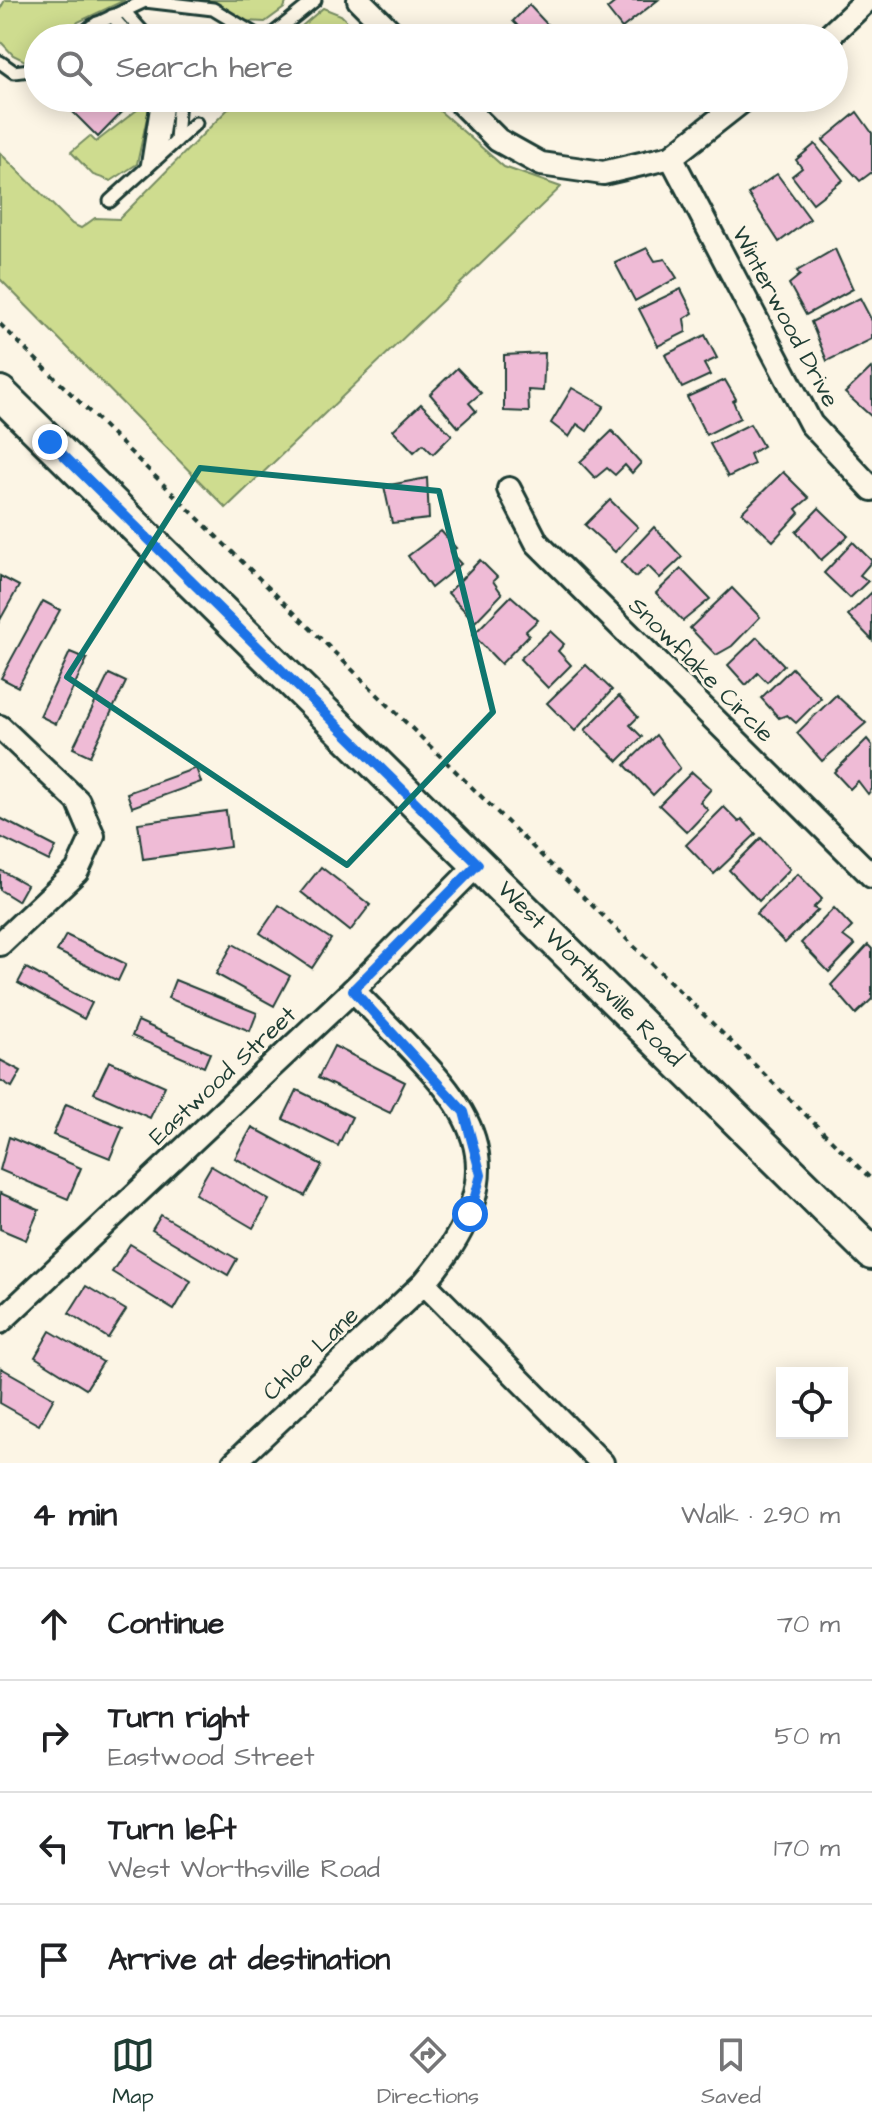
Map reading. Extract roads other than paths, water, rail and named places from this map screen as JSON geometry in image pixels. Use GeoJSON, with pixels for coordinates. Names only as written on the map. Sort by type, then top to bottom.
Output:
{"type":"FeatureCollection","features":[{"type":"Feature","properties":{"kind":"main road","name":"West Worthsville Road"},"geometry":{"type":"LineString","coordinates":[[0,393],[872,1253]]}},
{"type":"Feature","properties":{"kind":"street"},"geometry":{"type":"LineString","coordinates":[[359,0],[383,24]]}},
{"type":"Feature","properties":{"kind":"street"},"geometry":{"type":"LineString","coordinates":[[842,24],[867,0]]}},
{"type":"Feature","properties":{"kind":"street"},"geometry":{"type":"LineString","coordinates":[[470,112],[498,140],[541,164],[603,173],[671,157],[728,112]]}},
{"type":"Feature","properties":{"kind":"street","name":"Winterwood Drive"},"geometry":{"type":"LineString","coordinates":[[671,157],[811,424],[872,489]]}},
{"type":"Feature","properties":{"kind":"street","name":"Snowflake Circle"},"geometry":{"type":"LineString","coordinates":[[509,489],[537,543],[872,876]]}},
{"type":"Feature","properties":{"kind":"street"},"geometry":{"type":"LineString","coordinates":[[0,727],[78,801],[93,836],[77,871],[0,944]]}},
{"type":"Feature","properties":{"kind":"street","name":"Eastwood Street"},"geometry":{"type":"LineString","coordinates":[[0,1322],[353,990],[478,864]]}},
{"type":"Feature","properties":{"kind":"street","name":"Chloe Lane"},"geometry":{"type":"LineString","coordinates":[[234,1463],[424,1283],[450,1251],[470,1214],[481,1175],[464,1112],[353,990]]}},
{"type":"Feature","properties":{"kind":"street"},"geometry":{"type":"LineString","coordinates":[[424,1283],[602,1463]]}},
{"type":"Feature","properties":{"kind":"lane"},"geometry":{"type":"LineString","coordinates":[[285,24],[315,0]]}},
{"type":"Feature","properties":{"kind":"lane"},"geometry":{"type":"LineString","coordinates":[[97,23],[145,1],[213,9],[238,24]]}},
{"type":"Feature","properties":{"kind":"lane"},"geometry":{"type":"LineString","coordinates":[[124,11],[136,24]]}},
{"type":"Feature","properties":{"kind":"lane"},"geometry":{"type":"LineString","coordinates":[[112,16],[119,24]]}},
{"type":"Feature","properties":{"kind":"lane"},"geometry":{"type":"LineString","coordinates":[[0,62],[14,72],[24,71]]}},
{"type":"Feature","properties":{"kind":"lane"},"geometry":{"type":"LineString","coordinates":[[146,168],[156,112]]}},
{"type":"Feature","properties":{"kind":"lane"},"geometry":{"type":"LineString","coordinates":[[159,156],[166,112]]}},
{"type":"Feature","properties":{"kind":"lane"},"geometry":{"type":"LineString","coordinates":[[176,141],[178,112]]}},
{"type":"Feature","properties":{"kind":"lane"},"geometry":{"type":"LineString","coordinates":[[110,201],[196,123]]}}]}
